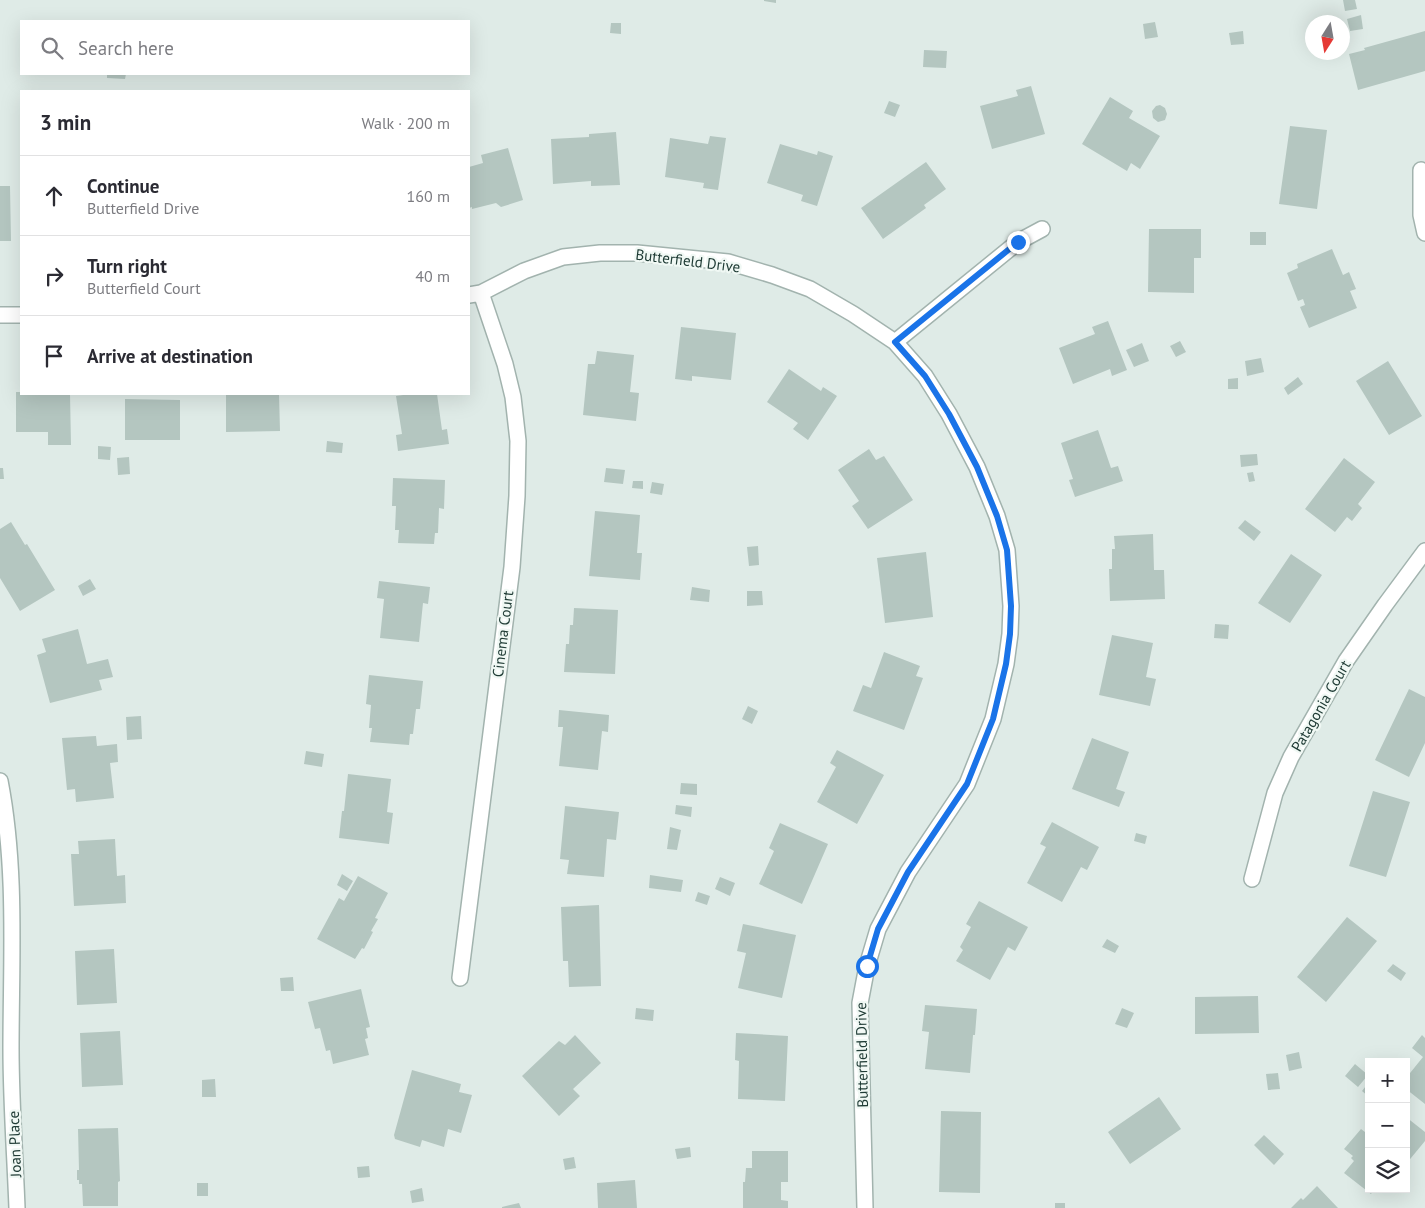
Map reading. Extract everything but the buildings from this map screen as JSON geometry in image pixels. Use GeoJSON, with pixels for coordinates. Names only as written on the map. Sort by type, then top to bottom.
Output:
{"type":"FeatureCollection","features":[{"type":"Feature","properties":{"kind":"street"},"geometry":{"type":"LineString","coordinates":[[1421,170],[1421,215],[1425,233]]}},
{"type":"Feature","properties":{"kind":"street"},"geometry":{"type":"LineString","coordinates":[[895,342],[1018,242],[1042,229]]}},
{"type":"Feature","properties":{"kind":"street","name":"Butterfield Drive"},"geometry":{"type":"LineString","coordinates":[[475,294],[524,271],[563,257],[600,253],[637,253],[728,262],[772,275],[810,289],[853,314],[895,342],[925,376],[949,414],[977,467],[994,508],[1007,550],[1011,606],[1006,664],[993,719],[967,784],[908,872],[878,929],[867,966],[860,1003],[865,1208]]}},
{"type":"Feature","properties":{"kind":"street","name":"Cinema Court"},"geometry":{"type":"LineString","coordinates":[[460,978],[512,567],[517,496],[518,440],[514,397],[505,364],[475,294]]}},
{"type":"Feature","properties":{"kind":"street"},"geometry":{"type":"LineString","coordinates":[[0,315],[20,315]]}},
{"type":"Feature","properties":{"kind":"street","name":"Patagonia Court"},"geometry":{"type":"LineString","coordinates":[[1252,879],[1275,793],[1291,757],[1346,661],[1425,551]]}},
{"type":"Feature","properties":{"kind":"street","name":"Joan Place"},"geometry":{"type":"LineString","coordinates":[[0,781],[4,804],[12,904],[11,1051],[17,1208]]}},
{"type":"Feature","properties":{"kind":"route"},"geometry":{"type":"LineString","coordinates":[[867,966],[878,929],[908,872],[967,784],[993,719],[1006,664],[1010,634],[1011,606],[1007,550],[997,516],[977,467],[949,414],[925,376],[895,342],[1018,242]]}}]}
